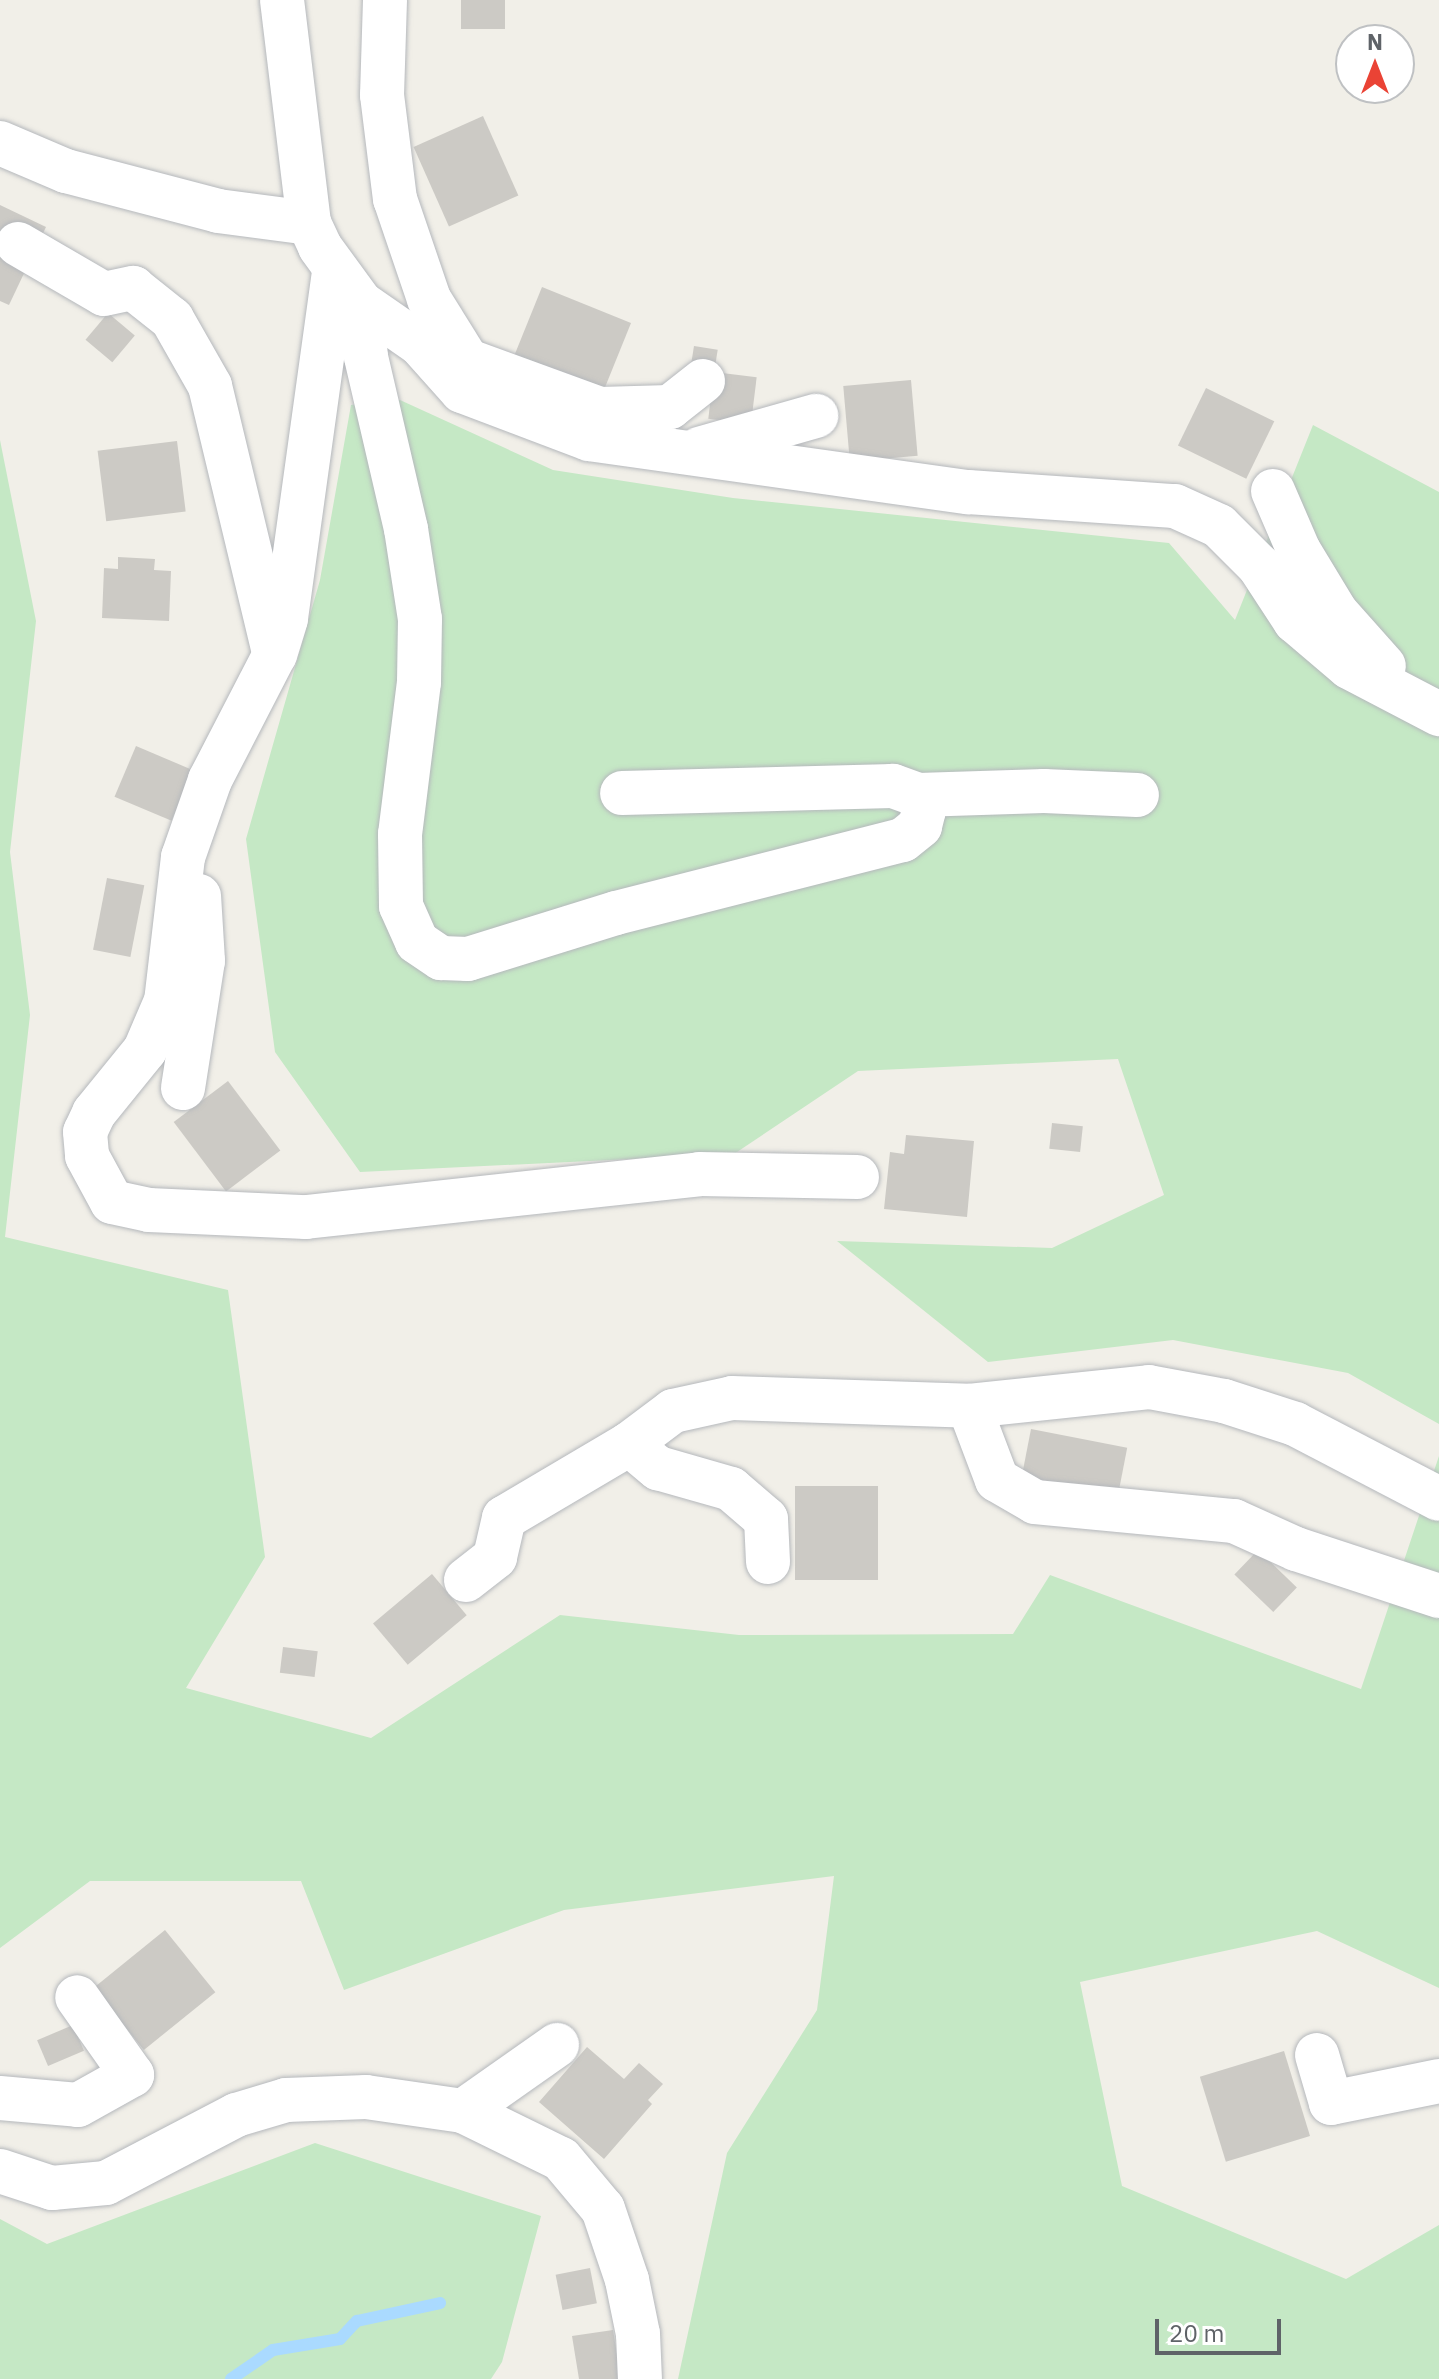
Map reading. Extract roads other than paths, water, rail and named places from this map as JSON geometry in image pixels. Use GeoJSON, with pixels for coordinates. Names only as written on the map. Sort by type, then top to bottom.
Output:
{"type":"FeatureCollection","features":[{"type":"Feature","properties":{"kind":"street"},"geometry":{"type":"LineString","coordinates":[[282,0],[309,223],[348,287],[406,529],[420,619],[419,682],[400,834],[401,906],[417,942],[441,958],[468,959],[616,913],[903,840],[920,826],[924,810],[918,795]]}},
{"type":"Feature","properties":{"kind":"street"},"geometry":{"type":"LineString","coordinates":[[385,0],[382,95],[395,199],[429,299],[467,360]]}},
{"type":"Feature","properties":{"kind":"street"},"geometry":{"type":"LineString","coordinates":[[0,143],[66,171],[218,211],[309,223]]}},
{"type":"Feature","properties":{"kind":"street"},"geometry":{"type":"LineString","coordinates":[[18,244],[104,294],[133,288],[172,319],[210,386],[275,654]]}},
{"type":"Feature","properties":{"kind":"street"},"geometry":{"type":"LineString","coordinates":[[348,287],[420,344],[462,391],[589,439],[968,492],[1175,506],[1219,526],[1259,566],[1295,621],[1349,667],[1439,714]]}},
{"type":"Feature","properties":{"kind":"street"},"geometry":{"type":"LineString","coordinates":[[348,287],[297,568],[275,654],[210,780],[183,857],[166,1001],[145,1050],[94,1113],[85,1132],[87,1156],[112,1202],[149,1210],[306,1217],[699,1174],[857,1177]]}},
{"type":"Feature","properties":{"kind":"street"},"geometry":{"type":"LineString","coordinates":[[420,344],[600,409],[670,407],[703,381]]}},
{"type":"Feature","properties":{"kind":"street"},"geometry":{"type":"LineString","coordinates":[[688,452],[816,416]]}},
{"type":"Feature","properties":{"kind":"street"},"geometry":{"type":"LineString","coordinates":[[1273,491],[1299,551],[1336,612],[1367,652],[1439,707]]}},
{"type":"Feature","properties":{"kind":"street"},"geometry":{"type":"LineString","coordinates":[[183,1088],[203,961],[197,865],[210,780]]}},
{"type":"Feature","properties":{"kind":"street"},"geometry":{"type":"LineString","coordinates":[[622,793],[893,786],[918,795],[1044,791],[1137,795]]}},
{"type":"Feature","properties":{"kind":"street"},"geometry":{"type":"LineString","coordinates":[[466,1580],[495,1557],[504,1518],[629,1444],[673,1411],[732,1398],[969,1406],[1149,1387],[1224,1401],[1308,1430],[1439,1499]]}},
{"type":"Feature","properties":{"kind":"street"},"geometry":{"type":"LineString","coordinates":[[969,1406],[997,1480],[1035,1502],[1234,1521],[1296,1549],[1439,1596]]}},
{"type":"Feature","properties":{"kind":"street"},"geometry":{"type":"LineString","coordinates":[[629,1444],[658,1468],[731,1489],[766,1519],[768,1562]]}},
{"type":"Feature","properties":{"kind":"street"},"geometry":{"type":"LineString","coordinates":[[0,2098],[78,2105],[132,2075],[77,1997]]}},
{"type":"Feature","properties":{"kind":"street"},"geometry":{"type":"LineString","coordinates":[[463,2111],[557,2045]]}},
{"type":"Feature","properties":{"kind":"street"},"geometry":{"type":"LineString","coordinates":[[1317,2055],[1331,2103],[1439,2081]]}},
{"type":"Feature","properties":{"kind":"street"},"geometry":{"type":"LineString","coordinates":[[0,2171],[52,2188],[106,2183],[236,2115],[286,2100],[366,2097],[463,2111],[561,2159],[603,2209],[627,2280],[638,2334],[640,2379]]}},
{"type":"Feature","properties":{"kind":"waterway"},"geometry":{"type":"LineString","coordinates":[[231,2379],[273,2350],[340,2339],[357,2321],[440,2303]]}}]}
